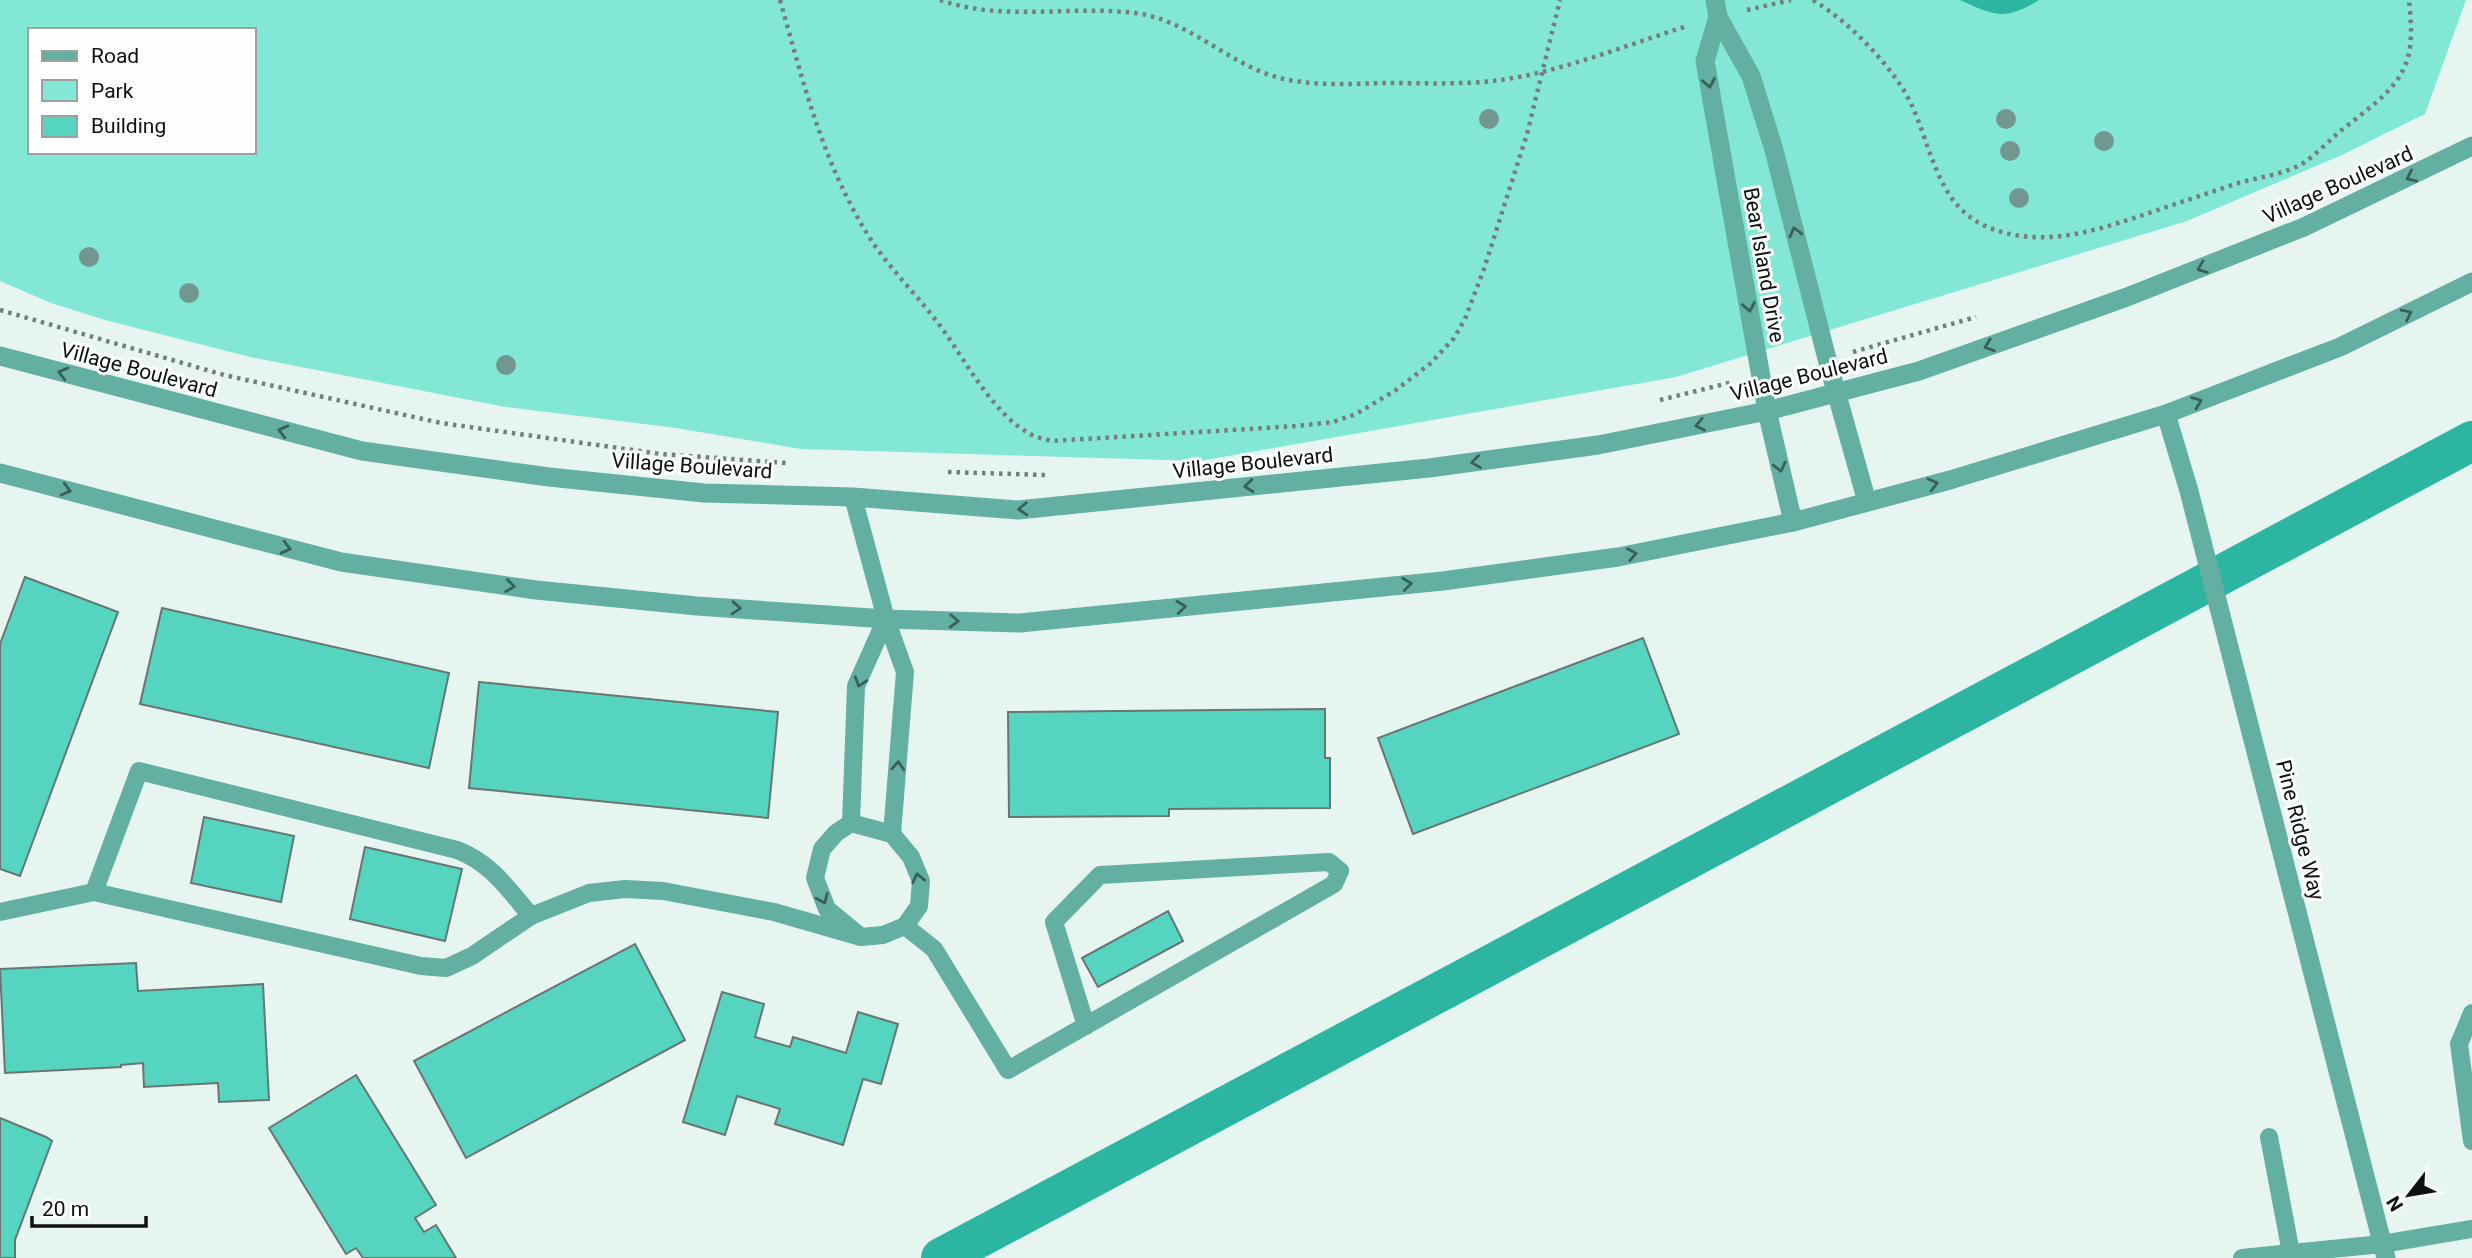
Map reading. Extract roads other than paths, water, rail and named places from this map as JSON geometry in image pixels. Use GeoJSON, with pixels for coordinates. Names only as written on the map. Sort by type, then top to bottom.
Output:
{"type":"FeatureCollection","features":[{"type":"Feature","properties":{"kind":"street","name":"Bear Island Drive"},"geometry":{"type":"LineString","coordinates":[[1717,8],[1751,76],[1774,150],[1827,359],[1867,502]]}},
{"type":"Feature","properties":{"kind":"street","name":"Bear Island Drive"},"geometry":{"type":"LineString","coordinates":[[1717,8],[1705,61],[1767,411],[1793,522]]}},
{"type":"Feature","properties":{"kind":"street","name":"Village Boulevard"},"geometry":{"type":"LineString","coordinates":[[0,356],[362,451],[549,477],[704,493],[853,497],[1018,510],[1429,468],[1598,445],[1767,411],[1919,371],[2127,297],[2304,227],[2472,146]]}},
{"type":"Feature","properties":{"kind":"street"},"geometry":{"type":"LineString","coordinates":[[0,473],[341,562],[536,590],[697,606],[886,620],[1020,623],[1443,580],[1618,557],[1793,522],[1950,480],[2166,414],[2340,347],[2472,282]]}},
{"type":"Feature","properties":{"kind":"street","name":"Pine Ridge Way"},"geometry":{"type":"LineString","coordinates":[[2166,414],[2189,491],[2384,1251]]}},
{"type":"Feature","properties":{"kind":"lane"},"geometry":{"type":"LineString","coordinates":[[853,497],[886,620],[905,672],[892,834]]}},
{"type":"Feature","properties":{"kind":"lane"},"geometry":{"type":"LineString","coordinates":[[850,823],[856,686],[886,620]]}},
{"type":"Feature","properties":{"kind":"lane"},"geometry":{"type":"LineString","coordinates":[[94,892],[139,771],[457,850],[475,857],[491,870],[531,916]]}},
{"type":"Feature","properties":{"kind":"lane"},"geometry":{"type":"LineString","coordinates":[[0,912],[94,892],[421,966],[446,968],[472,956],[531,916],[589,893],[625,889],[774,912],[862,937],[883,936],[905,926],[919,906],[921,881],[911,857],[892,834],[850,823]]}},
{"type":"Feature","properties":{"kind":"lane"},"geometry":{"type":"LineString","coordinates":[[850,823],[821,849],[815,878],[827,909],[862,937]]}},
{"type":"Feature","properties":{"kind":"lane"},"geometry":{"type":"LineString","coordinates":[[905,926],[934,949],[1008,1070],[1086,1026],[1334,884],[1340,872],[1329,862],[1100,875],[1054,922],[1086,1026]]}},
{"type":"Feature","properties":{"kind":"lane"},"geometry":{"type":"LineString","coordinates":[[2472,1013],[2459,1044],[2472,1141]]}},
{"type":"Feature","properties":{"kind":"lane"},"geometry":{"type":"LineString","coordinates":[[2269,1137],[2291,1255]]}},
{"type":"Feature","properties":{"kind":"lane"},"geometry":{"type":"LineString","coordinates":[[2242,1258],[2384,1251],[2472,1229]]}},
{"type":"Feature","properties":{"kind":"waterway"},"geometry":{"type":"LineString","coordinates":[[941,1258],[2472,441]]}}]}
